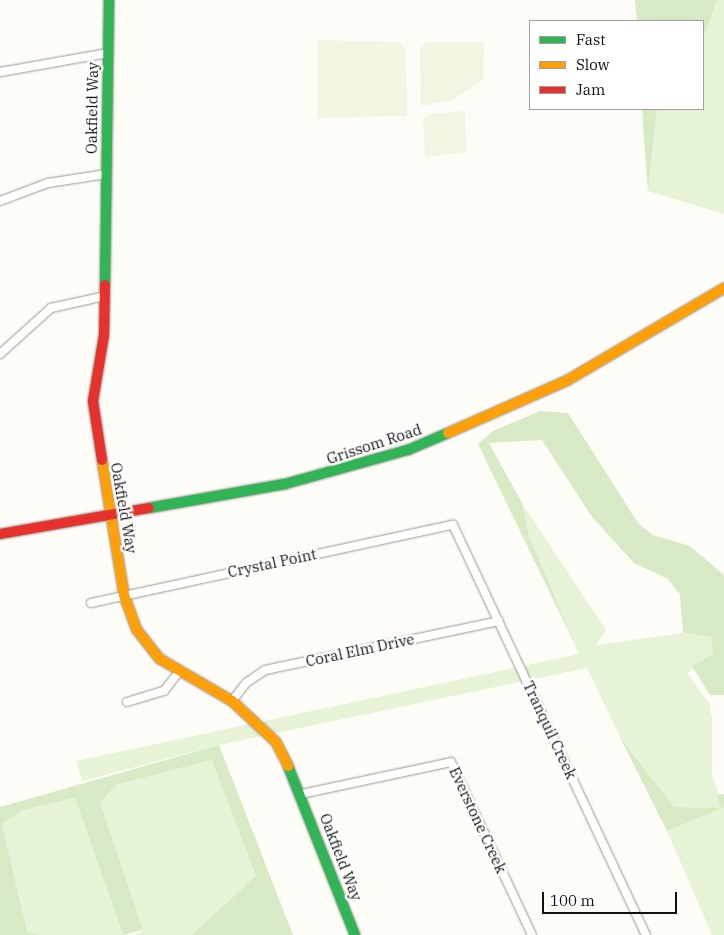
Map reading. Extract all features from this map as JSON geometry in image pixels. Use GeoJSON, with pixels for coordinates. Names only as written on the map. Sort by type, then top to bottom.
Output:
{"type":"FeatureCollection","features":[{"type":"Feature","properties":{"kind":"street","name":"Oakfield Way"},"geometry":{"type":"LineString","coordinates":[[109,0],[104,335],[93,401],[109,516],[124,595],[137,630],[178,673],[232,701],[276,742],[302,794],[354,935]]}},
{"type":"Feature","properties":{"kind":"street"},"geometry":{"type":"LineString","coordinates":[[0,72],[108,53]]}},
{"type":"Feature","properties":{"kind":"street"},"geometry":{"type":"LineString","coordinates":[[0,201],[48,183],[106,174]]}},
{"type":"Feature","properties":{"kind":"street","name":"Grissom Road"},"geometry":{"type":"LineString","coordinates":[[0,534],[109,516],[321,476],[450,435],[568,380],[724,288]]}},
{"type":"Feature","properties":{"kind":"street"},"geometry":{"type":"LineString","coordinates":[[0,354],[50,308],[105,296]]}},
{"type":"Feature","properties":{"kind":"street","name":"Crystal Point"},"geometry":{"type":"LineString","coordinates":[[91,603],[454,525]]}},
{"type":"Feature","properties":{"kind":"street","name":"Tranquil Creek"},"geometry":{"type":"LineString","coordinates":[[454,525],[646,935]]}},
{"type":"Feature","properties":{"kind":"street","name":"Coral Elm Drive"},"geometry":{"type":"LineString","coordinates":[[232,701],[246,683],[265,670],[499,621]]}},
{"type":"Feature","properties":{"kind":"street"},"geometry":{"type":"LineString","coordinates":[[127,702],[164,690],[178,673]]}},
{"type":"Feature","properties":{"kind":"street","name":"Everstone Creek"},"geometry":{"type":"LineString","coordinates":[[302,794],[451,762],[532,935]]}},
{"type":"Feature","properties":{"kind":"green space"},"geometry":{"type":"Polygon","coordinates":[[[635,0],[717,0],[704,36],[704,20],[637,20],[635,0]]]}},
{"type":"Feature","properties":{"kind":"green space"},"geometry":{"type":"Polygon","coordinates":[[[717,0],[724,0],[724,214],[648,191],[657,110],[704,110],[704,36],[717,0]]]}},
{"type":"Feature","properties":{"kind":"green space"},"geometry":{"type":"Polygon","coordinates":[[[318,40],[400,42],[406,49],[407,116],[318,118],[318,40]]]}},
{"type":"Feature","properties":{"kind":"green space"},"geometry":{"type":"Polygon","coordinates":[[[427,42],[484,42],[483,80],[453,100],[421,106],[420,47],[427,42]]]}},
{"type":"Feature","properties":{"kind":"green space"},"geometry":{"type":"Polygon","coordinates":[[[642,110],[657,110],[648,191],[642,110]]]}},
{"type":"Feature","properties":{"kind":"green space"},"geometry":{"type":"Polygon","coordinates":[[[465,111],[466,152],[425,157],[423,120],[429,114],[465,111]]]}},
{"type":"Feature","properties":{"kind":"green space"},"geometry":{"type":"Polygon","coordinates":[[[540,411],[568,413],[638,523],[653,535],[690,546],[724,575],[724,695],[710,695],[692,666],[713,654],[711,637],[683,633],[680,595],[668,579],[634,563],[592,517],[542,440],[489,443],[522,503],[529,536],[577,649],[478,444],[493,431],[540,411]]]}},
{"type":"Feature","properties":{"kind":"green space"},"geometry":{"type":"Polygon","coordinates":[[[522,503],[606,630],[596,645],[683,633],[711,637],[713,654],[687,673],[709,703],[712,718],[712,775],[724,807],[724,935],[712,935],[667,831],[719,808],[674,807],[620,737],[587,668],[219,745],[82,781],[76,761],[579,654],[529,536],[522,503]]]}},
{"type":"Feature","properties":{"kind":"green space"},"geometry":{"type":"Polygon","coordinates":[[[620,737],[674,807],[720,808],[717,795],[724,794],[724,807],[667,831],[620,737]]]}},
{"type":"Feature","properties":{"kind":"green space"},"geometry":{"type":"Polygon","coordinates":[[[219,745],[293,935],[191,935],[256,876],[212,760],[116,785],[100,803],[143,930],[123,935],[75,798],[23,810],[2,824],[27,931],[39,935],[0,935],[0,807],[219,745]]]}},
{"type":"Feature","properties":{"kind":"green space"},"geometry":{"type":"Polygon","coordinates":[[[213,760],[256,876],[191,935],[134,935],[143,931],[100,803],[116,785],[213,760]]]}},
{"type":"Feature","properties":{"kind":"green space"},"geometry":{"type":"Polygon","coordinates":[[[75,798],[123,935],[39,935],[27,931],[2,824],[23,810],[75,798]]]}},
{"type":"Feature","properties":{"kind":"traffic: fast"},"geometry":{"type":"LineString","coordinates":[[105,285],[109,0]]}},
{"type":"Feature","properties":{"kind":"traffic: fast"},"geometry":{"type":"LineString","coordinates":[[149,508],[285,484],[408,450],[448,433]]}},
{"type":"Feature","properties":{"kind":"traffic: fast"},"geometry":{"type":"LineString","coordinates":[[288,766],[355,935]]}},
{"type":"Feature","properties":{"kind":"traffic: slow"},"geometry":{"type":"LineString","coordinates":[[448,433],[568,380],[724,288]]}},
{"type":"Feature","properties":{"kind":"traffic: slow"},"geometry":{"type":"LineString","coordinates":[[102,460],[124,595],[137,630],[160,659],[232,701],[276,742],[288,766]]}},
{"type":"Feature","properties":{"kind":"traffic: jam"},"geometry":{"type":"LineString","coordinates":[[102,460],[93,401],[104,335],[105,285]]}},
{"type":"Feature","properties":{"kind":"traffic: jam"},"geometry":{"type":"LineString","coordinates":[[0,534],[149,508]]}}]}
